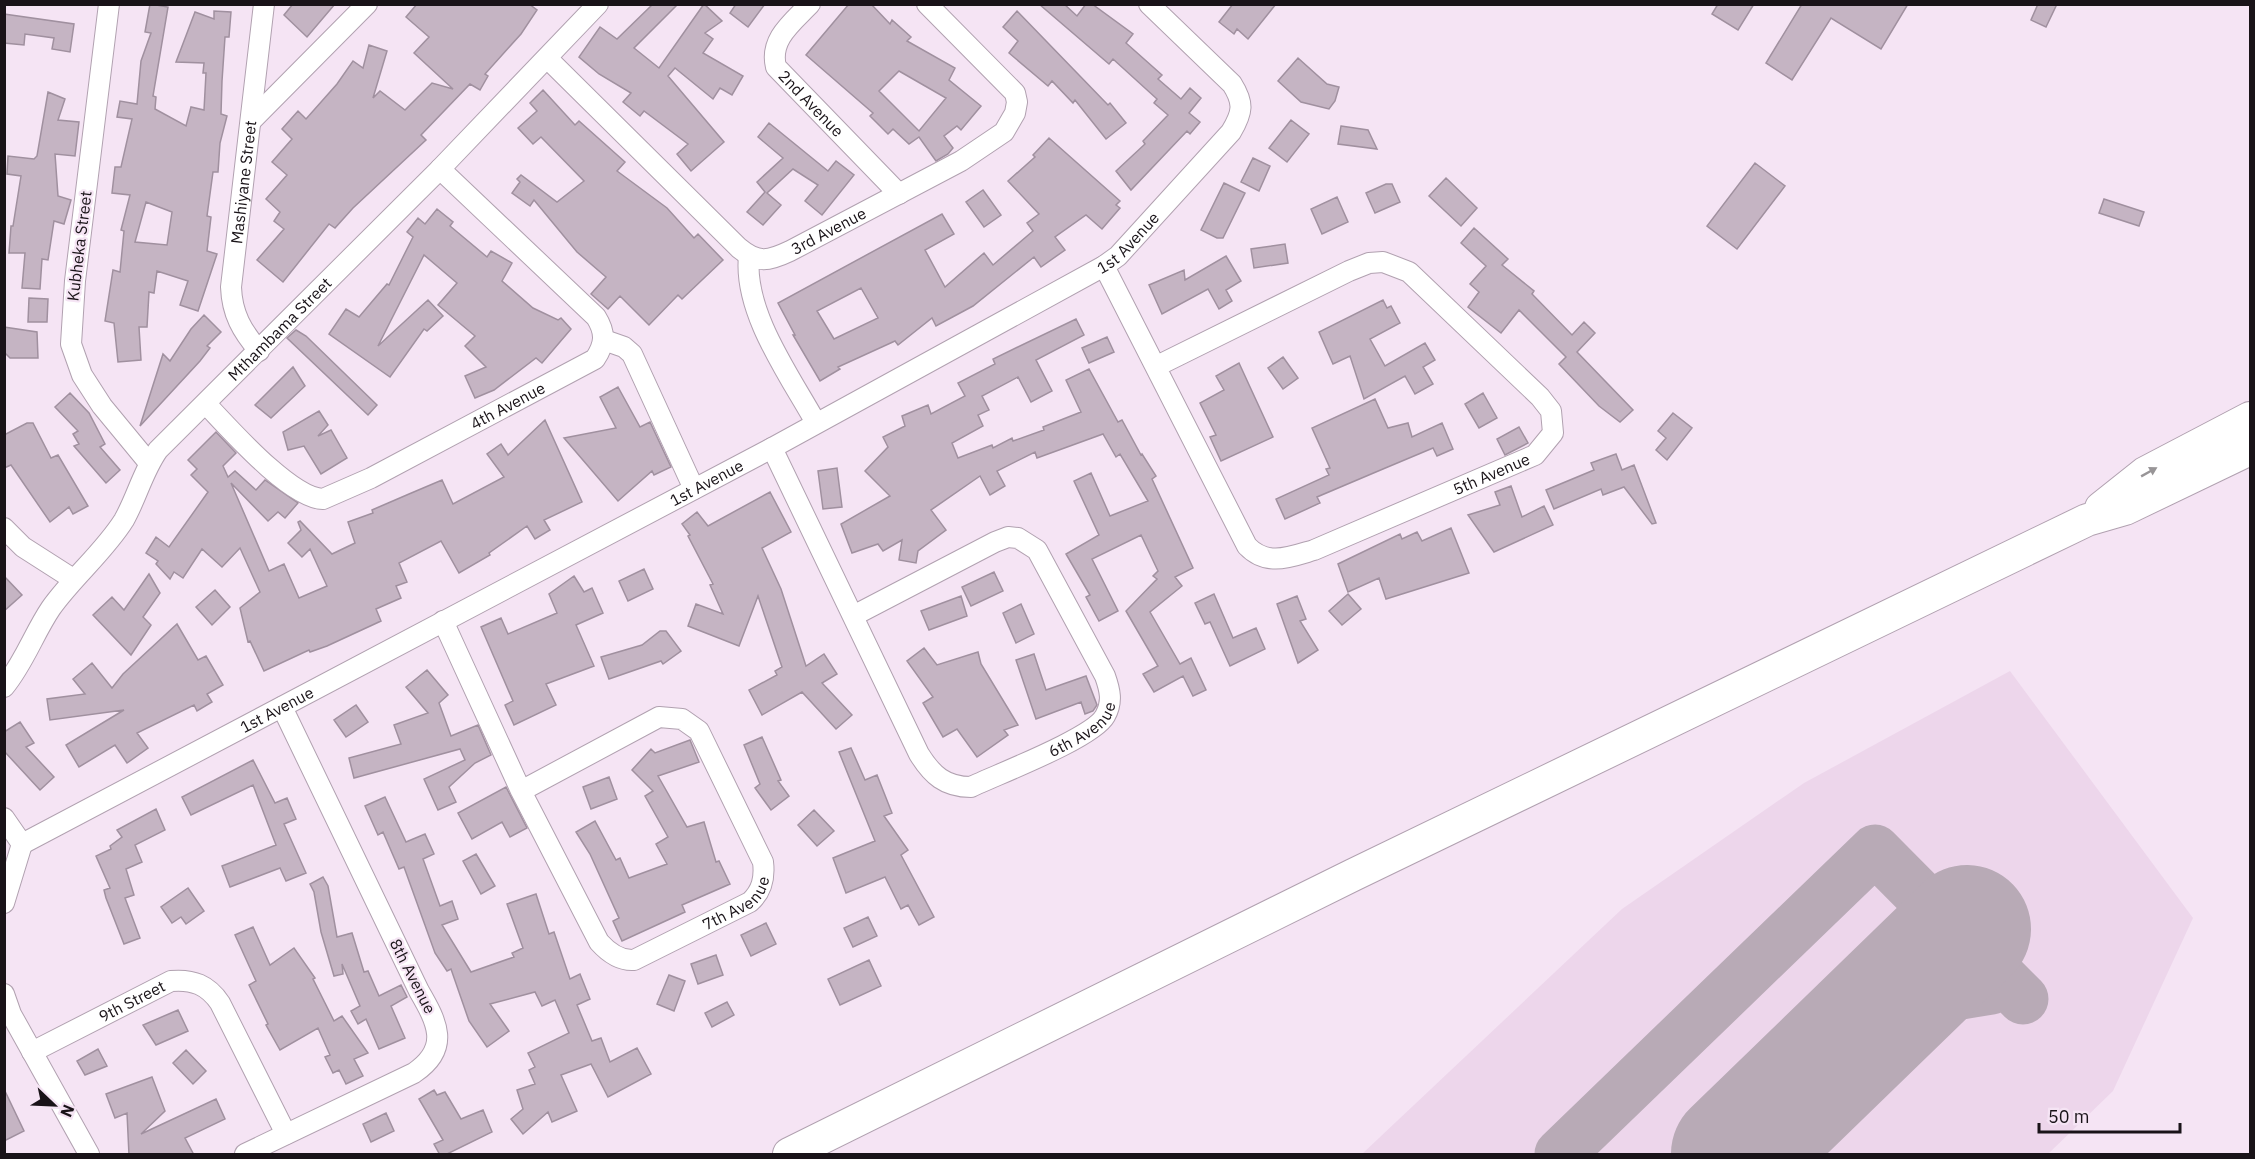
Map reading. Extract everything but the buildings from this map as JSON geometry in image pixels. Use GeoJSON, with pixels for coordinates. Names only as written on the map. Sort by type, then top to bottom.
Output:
{"type":"FeatureCollection","features":[{"type":"Feature","properties":{"kind":"highway"},"geometry":{"type":"LineString","coordinates":[[2087,520],[2145,473],[2250,418]]}},
{"type":"Feature","properties":{"kind":"highway"},"geometry":{"type":"LineString","coordinates":[[789,1155],[1353,875],[2087,520],[2125,509],[2250,449]]}},
{"type":"Feature","properties":{"kind":"street","name":"Kubheka Street"},"geometry":{"type":"LineString","coordinates":[[109,4],[75,281],[71,344],[82,375],[102,406],[149,463]]}},
{"type":"Feature","properties":{"kind":"street","name":"Mashiyane Street"},"geometry":{"type":"LineString","coordinates":[[259,351],[245,335],[235,315],[231,287],[264,4]]}},
{"type":"Feature","properties":{"kind":"street"},"geometry":{"type":"LineString","coordinates":[[251,121],[367,4]]}},
{"type":"Feature","properties":{"kind":"street","name":"Mthambama Street"},"geometry":{"type":"LineString","coordinates":[[4,687],[49,611],[72,579],[116,532],[132,505],[149,463],[164,444],[440,169],[598,4]]}},
{"type":"Feature","properties":{"kind":"street","name":"2nd Avenue"},"geometry":{"type":"LineString","coordinates":[[810,4],[783,32],[775,51],[776,67],[899,194]]}},
{"type":"Feature","properties":{"kind":"street","name":"3rd Avenue"},"geometry":{"type":"LineString","coordinates":[[749,256],[760,261],[774,258],[961,160],[1004,132],[1010,125],[1017,102],[1008,84],[927,4]]}},
{"type":"Feature","properties":{"kind":"street","name":"1st Avenue"},"geometry":{"type":"LineString","coordinates":[[22,844],[772,448],[1104,266],[1132,242],[1223,140],[1242,112],[1240,97],[1232,84],[1149,4]]}},
{"type":"Feature","properties":{"kind":"street"},"geometry":{"type":"LineString","coordinates":[[547,58],[749,256],[750,286],[761,322],[816,423]]}},
{"type":"Feature","properties":{"kind":"street"},"geometry":{"type":"LineString","coordinates":[[440,169],[596,317],[604,332],[604,340],[624,347],[632,354],[694,489]]}},
{"type":"Feature","properties":{"kind":"street","name":"5th Avenue"},"geometry":{"type":"LineString","coordinates":[[1104,266],[1247,546],[1261,557],[1273,560],[1286,559],[1314,549],[1535,455],[1553,433],[1551,411],[1540,397],[1415,276],[1383,262],[1369,263],[1349,271],[1157,366]]}},
{"type":"Feature","properties":{"kind":"street","name":"4th Avenue"},"geometry":{"type":"LineString","coordinates":[[206,404],[248,447],[300,492],[314,499],[322,499],[371,478],[582,367],[595,359],[604,340]]}},
{"type":"Feature","properties":{"kind":"street","name":"6th Avenue"},"geometry":{"type":"LineString","coordinates":[[772,448],[919,754],[929,770],[948,784],[971,786],[1082,735],[1101,722],[1109,706],[1110,691],[1105,676],[1041,555],[1018,538],[1008,537],[995,542],[853,615]]}},
{"type":"Feature","properties":{"kind":"street"},"geometry":{"type":"LineString","coordinates":[[4,528],[23,547],[72,579]]}},
{"type":"Feature","properties":{"kind":"street","name":"7th Avenue"},"geometry":{"type":"LineString","coordinates":[[443,621],[521,791],[599,942],[618,957],[634,960],[750,902],[761,887],[765,873],[763,862],[699,731],[682,719],[659,717],[644,723],[521,791]]}},
{"type":"Feature","properties":{"kind":"street","name":"8th Avenue"},"geometry":{"type":"LineString","coordinates":[[245,1155],[414,1073],[431,1057],[438,1036],[434,1017],[419,991],[282,707]]}},
{"type":"Feature","properties":{"kind":"street"},"geometry":{"type":"LineString","coordinates":[[4,818],[22,844],[4,903]]}},
{"type":"Feature","properties":{"kind":"street","name":"9th Street"},"geometry":{"type":"LineString","coordinates":[[32,1052],[171,981],[200,984],[213,993],[220,1003],[286,1134]]}},
{"type":"Feature","properties":{"kind":"street"},"geometry":{"type":"LineString","coordinates":[[4,994],[11,1014],[88,1155]]}},
{"type":"Feature","properties":{"kind":"shaded area"},"geometry":{"type":"Polygon","coordinates":[[[2010,671],[2193,918],[2113,1091],[2048,1154],[1362,1154],[1622,909],[1804,783],[2010,671]]]}},
{"type":"Feature","properties":{"kind":"taxiway"},"geometry":{"type":"LineString","coordinates":[[1560,1154],[1875,850],[2023,999]]}},
{"type":"Feature","properties":{"kind":"taxiway"},"geometry":{"type":"LineString","coordinates":[[1889,1006],[1991,989],[2002,978]]}},
{"type":"Feature","properties":{"kind":"runway"},"geometry":{"type":"LineString","coordinates":[[1735,1154],[1967,929]]}}]}
